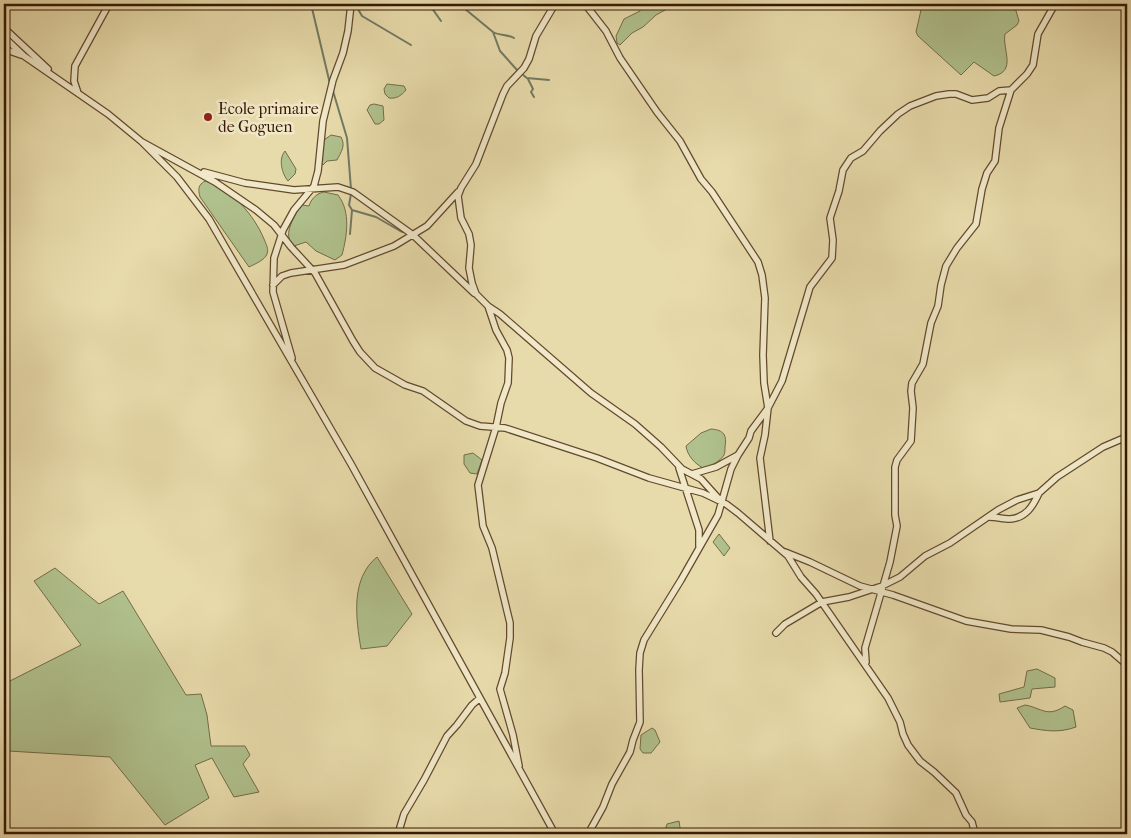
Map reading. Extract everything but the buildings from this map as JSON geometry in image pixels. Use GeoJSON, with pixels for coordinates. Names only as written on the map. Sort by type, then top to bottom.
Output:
{"type":"FeatureCollection","features":[{"type":"Feature","properties":{"kind":"street"},"geometry":{"type":"LineString","coordinates":[[78,93],[74,81],[74,66],[110,4]]}},
{"type":"Feature","properties":{"kind":"street"},"geometry":{"type":"LineString","coordinates":[[294,367],[276,307],[273,285],[274,258],[282,234],[294,210],[312,189],[318,171],[322,121],[345,46],[351,4]]}},
{"type":"Feature","properties":{"kind":"street"},"geometry":{"type":"LineString","coordinates":[[273,285],[282,276],[344,265],[366,257],[394,246],[427,226],[461,188],[476,164],[503,94],[507,86],[530,59],[536,36],[555,4]]}},
{"type":"Feature","properties":{"kind":"street"},"geometry":{"type":"LineString","coordinates":[[586,4],[606,30],[620,58],[657,112],[680,141],[701,179],[712,192],[758,262],[762,274],[765,298],[763,365],[768,408],[760,458],[770,541]]}},
{"type":"Feature","properties":{"kind":"street"},"geometry":{"type":"LineString","coordinates":[[868,667],[865,648],[898,526],[895,515],[895,467],[897,460],[911,441],[914,408],[911,391],[912,383],[923,364],[931,323],[938,306],[940,285],[946,266],[957,248],[976,224],[982,189],[987,173],[995,161],[999,128],[1011,90],[1033,65],[1038,34],[1055,4]]}},
{"type":"Feature","properties":{"kind":"street"},"geometry":{"type":"LineString","coordinates":[[4,28],[61,81]]}},
{"type":"Feature","properties":{"kind":"street"},"geometry":{"type":"LineString","coordinates":[[4,36],[24,56],[108,114],[142,142],[176,177],[209,219],[351,464],[555,834]]}},
{"type":"Feature","properties":{"kind":"street"},"geometry":{"type":"LineString","coordinates":[[4,49],[24,56]]}},
{"type":"Feature","properties":{"kind":"street"},"geometry":{"type":"LineString","coordinates":[[588,834],[630,752],[640,722],[639,670],[640,653],[644,640],[718,515],[731,469],[751,431],[768,408],[782,381],[810,287],[832,258],[834,240],[830,218],[839,191],[841,176],[847,163],[851,158],[863,151],[898,114],[910,106],[936,96],[956,94],[972,100],[988,98],[999,91],[1011,90]]}},
{"type":"Feature","properties":{"kind":"street"},"geometry":{"type":"LineString","coordinates":[[142,142],[221,185],[256,210],[282,234],[290,247],[313,270],[353,341],[375,368],[404,385],[423,391],[466,421],[480,426],[505,428],[597,458],[649,478],[703,493],[722,502],[738,513],[791,560],[801,577],[822,602],[888,698],[900,722],[908,745],[920,761],[956,792],[966,815],[972,822],[975,834]]}},
{"type":"Feature","properties":{"kind":"street"},"geometry":{"type":"LineString","coordinates":[[191,167],[244,183],[294,190],[338,187],[353,192],[413,235],[488,306],[500,314],[591,393],[635,424],[661,447],[678,466],[706,483],[722,502]]}},
{"type":"Feature","properties":{"kind":"street"},"geometry":{"type":"LineString","coordinates":[[461,188],[458,196],[459,206],[469,234],[471,245],[469,268],[476,294]]}},
{"type":"Feature","properties":{"kind":"street"},"geometry":{"type":"LineString","coordinates":[[488,306],[496,330],[507,350],[509,358],[508,383],[480,478],[479,494],[483,526],[492,548],[510,623],[510,638],[500,689],[513,735],[520,773]]}},
{"type":"Feature","properties":{"kind":"street"},"geometry":{"type":"LineString","coordinates":[[987,517],[1010,519],[1029,511],[1040,493],[1057,477],[1103,447],[1124,438],[1127,434]]}},
{"type":"Feature","properties":{"kind":"street"},"geometry":{"type":"LineString","coordinates":[[692,474],[716,467],[738,455]]}},
{"type":"Feature","properties":{"kind":"street"},"geometry":{"type":"LineString","coordinates":[[678,466],[699,530],[699,548]]}},
{"type":"Feature","properties":{"kind":"street"},"geometry":{"type":"LineString","coordinates":[[881,589],[900,577],[925,556],[950,543],[987,517],[1018,500],[1040,493]]}},
{"type":"Feature","properties":{"kind":"street"},"geometry":{"type":"LineString","coordinates":[[783,551],[860,586],[881,589],[966,621],[985,626],[1041,630],[1069,636],[1112,652],[1127,665]]}},
{"type":"Feature","properties":{"kind":"street"},"geometry":{"type":"LineString","coordinates":[[776,633],[785,624],[822,602],[850,597],[871,589]]}},
{"type":"Feature","properties":{"kind":"street"},"geometry":{"type":"LineString","coordinates":[[398,834],[410,802],[447,736],[480,698]]}},
{"type":"Feature","properties":{"kind":"green space"},"geometry":{"type":"Polygon","coordinates":[[[640,4],[676,4],[656,15],[643,27],[632,33],[620,45],[617,43],[616,36],[624,19],[640,11],[640,4]]]}},
{"type":"Feature","properties":{"kind":"green space"},"geometry":{"type":"Polygon","coordinates":[[[928,4],[1014,4],[1019,21],[1017,25],[1005,34],[1007,64],[1005,69],[994,76],[974,62],[961,75],[918,36],[916,32],[921,10],[928,4]]]}},
{"type":"Feature","properties":{"kind":"green space"},"geometry":{"type":"Polygon","coordinates":[[[387,84],[404,86],[406,90],[398,97],[389,98],[385,94],[384,89],[387,84]]]}},
{"type":"Feature","properties":{"kind":"green space"},"geometry":{"type":"Polygon","coordinates":[[[370,105],[383,106],[384,120],[379,124],[375,124],[367,110],[370,105]]]}},
{"type":"Feature","properties":{"kind":"green space"},"geometry":{"type":"Polygon","coordinates":[[[331,135],[341,137],[342,149],[337,160],[327,161],[323,165],[321,163],[324,140],[331,135]]]}},
{"type":"Feature","properties":{"kind":"green space"},"geometry":{"type":"Polygon","coordinates":[[[285,151],[296,169],[295,174],[288,181],[282,166],[282,158],[285,151]]]}},
{"type":"Feature","properties":{"kind":"green space"},"geometry":{"type":"Polygon","coordinates":[[[205,181],[224,190],[248,212],[266,243],[267,254],[262,260],[249,267],[200,197],[199,187],[205,181]]]}},
{"type":"Feature","properties":{"kind":"green space"},"geometry":{"type":"Polygon","coordinates":[[[324,192],[338,195],[345,209],[347,224],[345,240],[342,255],[335,260],[316,251],[306,242],[294,246],[289,237],[290,227],[299,208],[302,205],[309,206],[315,197],[324,192]]]}},
{"type":"Feature","properties":{"kind":"green space"},"geometry":{"type":"Polygon","coordinates":[[[711,429],[724,434],[725,453],[717,462],[703,468],[692,459],[686,446],[701,433],[711,429]]]}},
{"type":"Feature","properties":{"kind":"green space"},"geometry":{"type":"Polygon","coordinates":[[[473,453],[482,460],[477,474],[470,473],[464,464],[464,455],[473,453]]]}},
{"type":"Feature","properties":{"kind":"green space"},"geometry":{"type":"Polygon","coordinates":[[[719,534],[730,548],[724,556],[713,542],[719,534]]]}},
{"type":"Feature","properties":{"kind":"green space"},"geometry":{"type":"Polygon","coordinates":[[[377,557],[412,614],[387,646],[361,649],[357,613],[359,588],[362,576],[377,557]]]}},
{"type":"Feature","properties":{"kind":"green space"},"geometry":{"type":"Polygon","coordinates":[[[55,568],[99,604],[123,591],[186,695],[201,694],[207,715],[211,746],[245,746],[250,755],[243,764],[259,792],[234,797],[212,758],[195,765],[209,798],[165,825],[110,757],[8,751],[4,744],[4,684],[81,645],[34,581],[55,568]]]}},
{"type":"Feature","properties":{"kind":"green space"},"geometry":{"type":"Polygon","coordinates":[[[1037,669],[1055,678],[1055,687],[1032,689],[1030,698],[1000,702],[999,694],[1024,687],[1027,671],[1037,669]]]}},
{"type":"Feature","properties":{"kind":"green space"},"geometry":{"type":"Polygon","coordinates":[[[1025,705],[1049,712],[1059,710],[1065,706],[1073,710],[1076,727],[1053,731],[1030,728],[1017,708],[1025,705]]]}},
{"type":"Feature","properties":{"kind":"green space"},"geometry":{"type":"Polygon","coordinates":[[[652,728],[655,730],[660,742],[651,753],[643,753],[640,749],[641,735],[652,728]]]}},
{"type":"Feature","properties":{"kind":"green space"},"geometry":{"type":"Polygon","coordinates":[[[679,821],[681,834],[664,834],[667,824],[679,821]]]}},
{"type":"Feature","properties":{"kind":"waterway"},"geometry":{"type":"LineString","coordinates":[[311,4],[330,84]]}},
{"type":"Feature","properties":{"kind":"waterway"},"geometry":{"type":"LineString","coordinates":[[355,4],[362,16],[411,45]]}},
{"type":"Feature","properties":{"kind":"waterway"},"geometry":{"type":"LineString","coordinates":[[429,4],[441,21]]}},
{"type":"Feature","properties":{"kind":"waterway"},"geometry":{"type":"LineString","coordinates":[[459,4],[493,32],[514,38]]}},
{"type":"Feature","properties":{"kind":"waterway"},"geometry":{"type":"LineString","coordinates":[[493,32],[500,51],[518,71]]}},
{"type":"Feature","properties":{"kind":"waterway"},"geometry":{"type":"LineString","coordinates":[[522,74],[528,79],[533,89],[531,92],[534,97]]}},
{"type":"Feature","properties":{"kind":"waterway"},"geometry":{"type":"LineString","coordinates":[[527,78],[549,80]]}},
{"type":"Feature","properties":{"kind":"waterway"},"geometry":{"type":"LineString","coordinates":[[333,91],[347,138],[351,189]]}},
{"type":"Feature","properties":{"kind":"waterway"},"geometry":{"type":"LineString","coordinates":[[351,194],[349,205],[352,210],[376,217],[402,232]]}},
{"type":"Feature","properties":{"kind":"waterway"},"geometry":{"type":"LineString","coordinates":[[350,234],[352,210]]}},
{"type":"Feature","properties":{"kind":"place","name":"Ecole primaire de Goguen"},"geometry":{"type":"Point","coordinates":[208,117]}}]}
